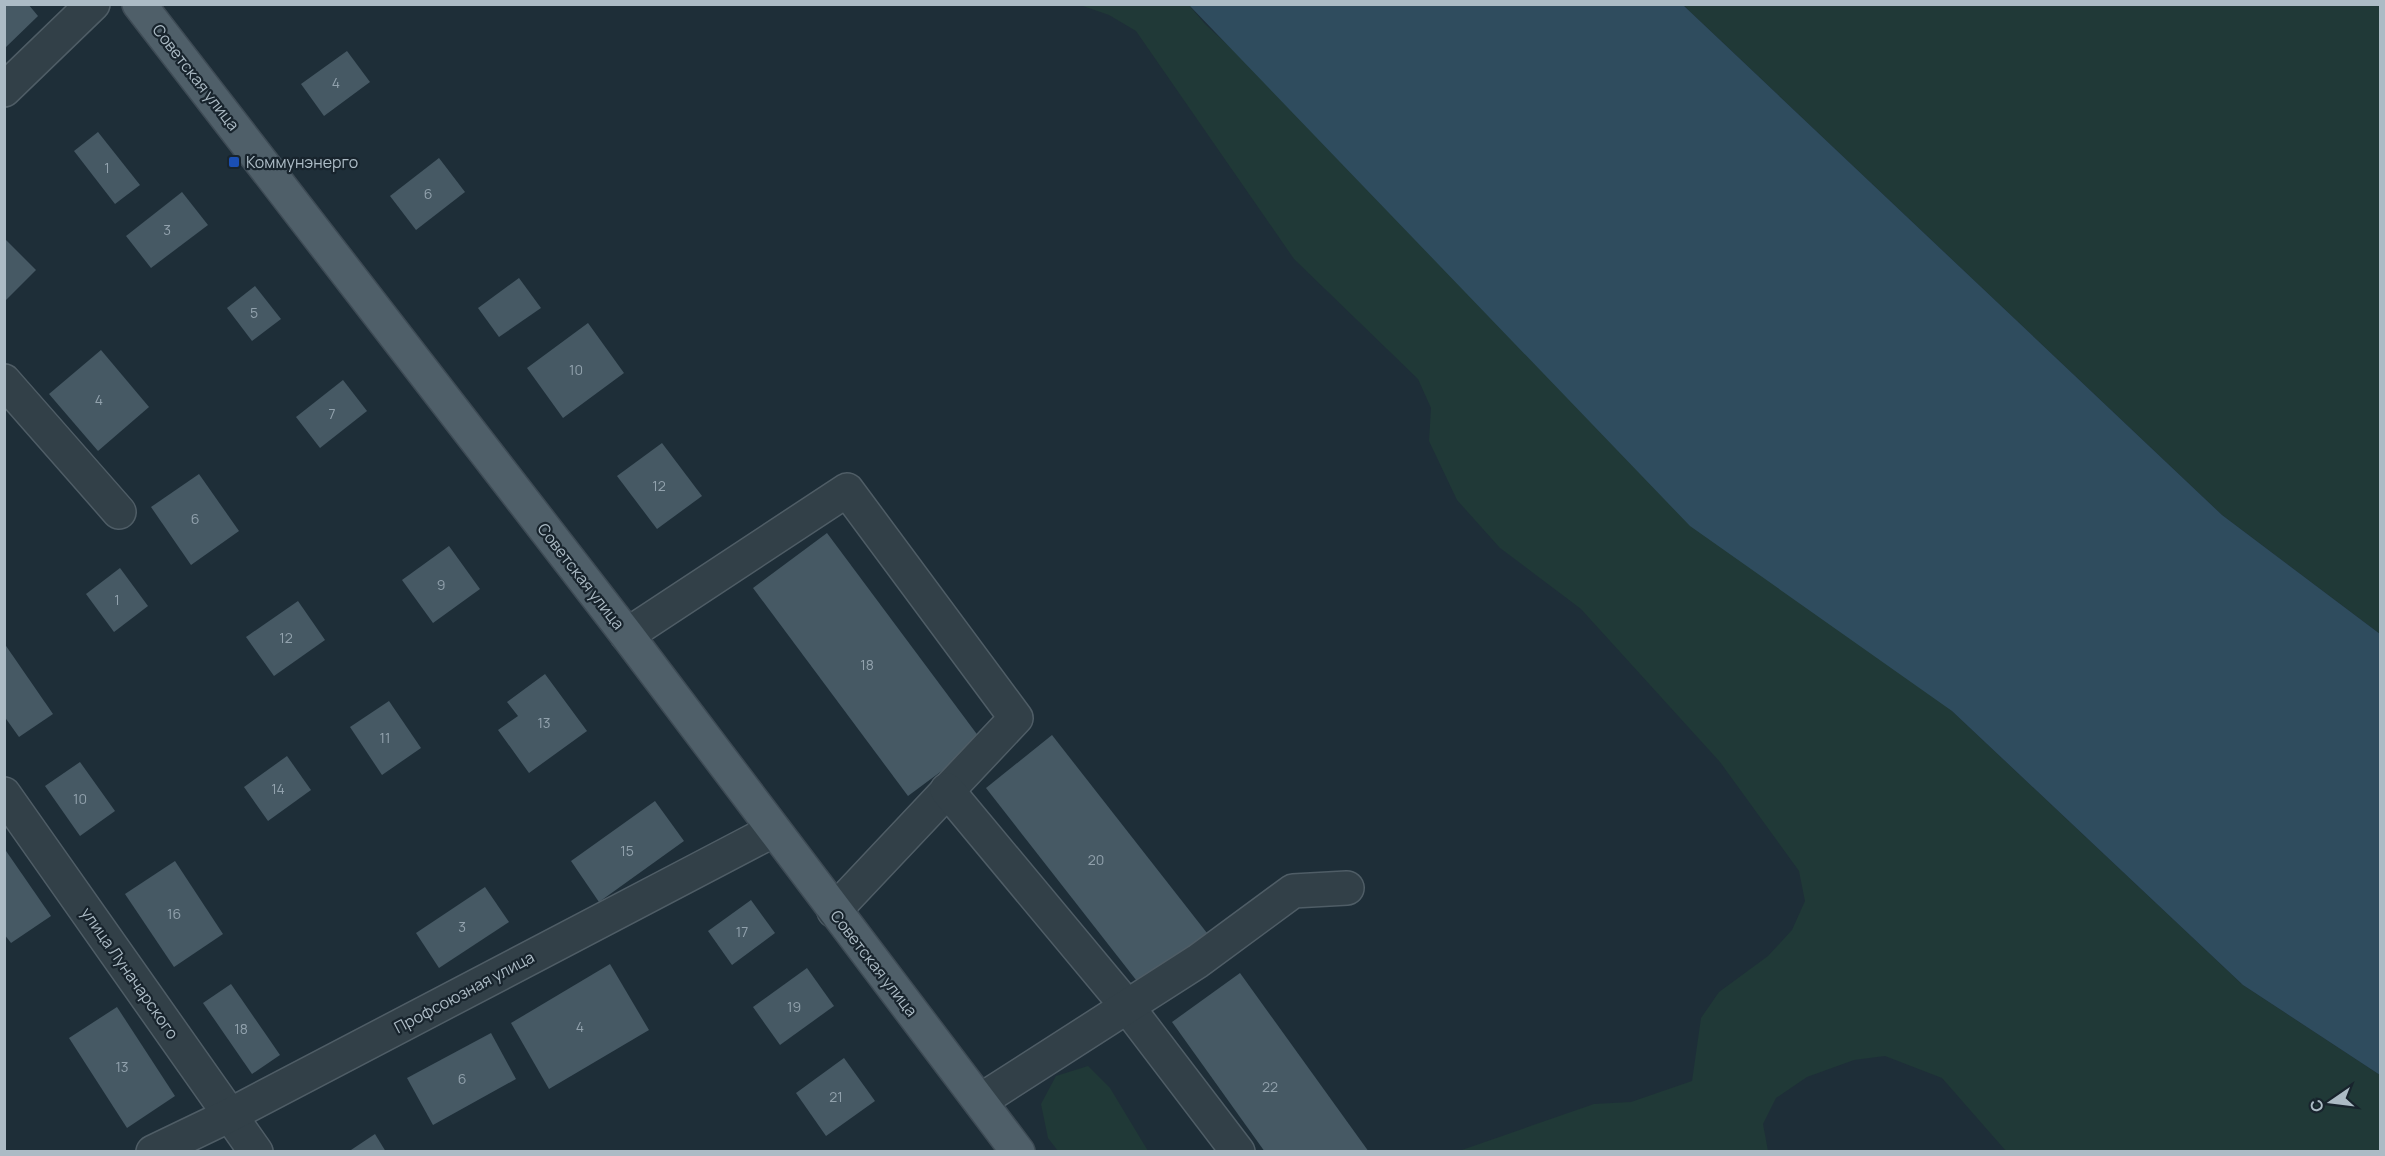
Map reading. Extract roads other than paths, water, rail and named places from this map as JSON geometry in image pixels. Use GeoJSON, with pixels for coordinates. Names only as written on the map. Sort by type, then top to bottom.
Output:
{"type":"FeatureCollection","features":[{"type":"Feature","properties":{"kind":"main road","name":"Советская улица"},"geometry":{"type":"LineString","coordinates":[[139,4],[627,635],[1018,1152]]}},
{"type":"Feature","properties":{"kind":"street"},"geometry":{"type":"LineString","coordinates":[[4,90],[93,4]]}},
{"type":"Feature","properties":{"kind":"street"},"geometry":{"type":"LineString","coordinates":[[4,381],[119,512]]}},
{"type":"Feature","properties":{"kind":"street"},"geometry":{"type":"LineString","coordinates":[[627,635],[847,490],[1016,718],[834,911]]}},
{"type":"Feature","properties":{"kind":"street"},"geometry":{"type":"LineString","coordinates":[[947,790],[1126,1005],[1238,1152]]}},
{"type":"Feature","properties":{"kind":"street","name":"улица Луначарского"},"geometry":{"type":"LineString","coordinates":[[4,794],[256,1152]]}},
{"type":"Feature","properties":{"kind":"street","name":"Профсоюзная улица"},"geometry":{"type":"LineString","coordinates":[[153,1152],[230,1115],[774,830]]}},
{"type":"Feature","properties":{"kind":"street"},"geometry":{"type":"LineString","coordinates":[[980,1101],[1126,1005],[1198,961],[1293,891],[1347,888]]}},
{"type":"Feature","properties":{"kind":"water"},"geometry":{"type":"Polygon","coordinates":[[[1189,5],[1683,5],[2222,515],[2380,634],[2380,1075],[2243,985],[1952,711],[1690,526],[1189,5]]]}},
{"type":"Feature","properties":{"kind":"place","name":"Коммунэнерго"},"geometry":{"type":"Point","coordinates":[234,162]}}]}
